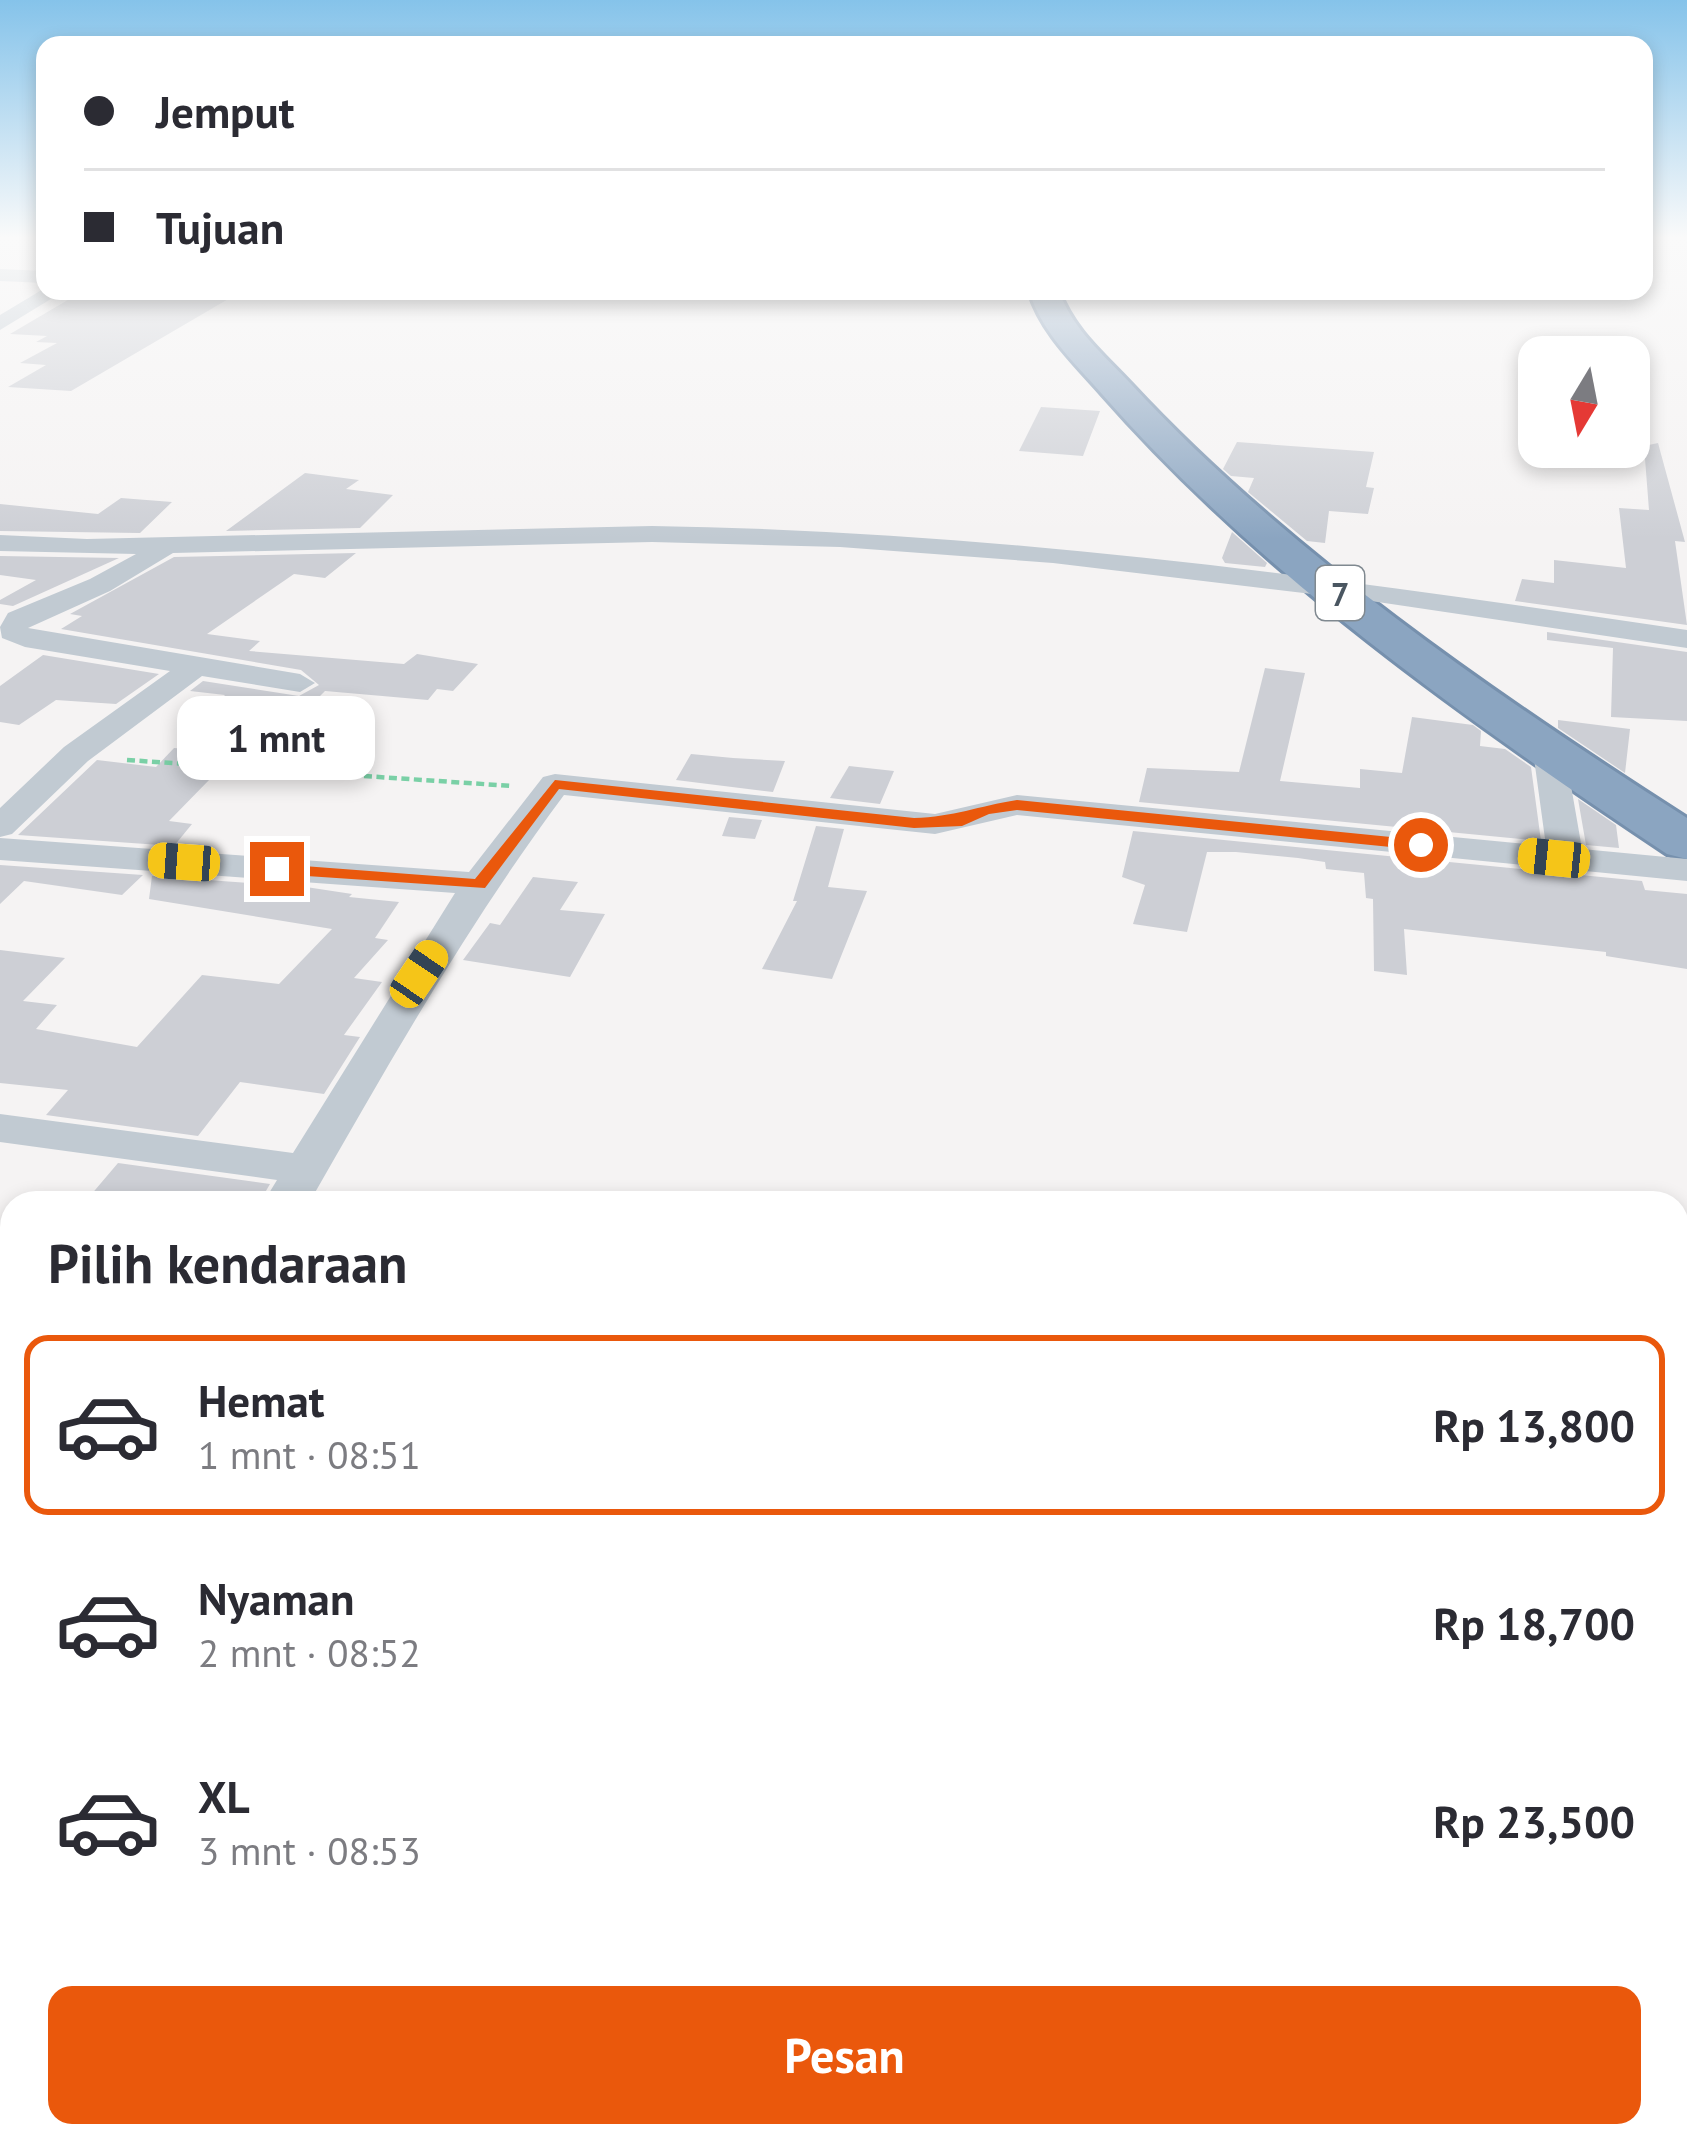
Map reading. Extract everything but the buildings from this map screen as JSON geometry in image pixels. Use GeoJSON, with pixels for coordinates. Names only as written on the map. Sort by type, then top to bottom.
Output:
{"type":"FeatureCollection","features":[{"type":"Feature","properties":{"kind":"highway","name":"7"},"geometry":{"type":"LineString","coordinates":[[1071,338],[1178,458],[1334,589],[1550,751],[1687,842]]}},
{"type":"Feature","properties":{"kind":"street"},"geometry":{"type":"LineString","coordinates":[[0,543],[172,546],[652,534],[842,539],[1334,589],[1687,638]]}},
{"type":"Feature","properties":{"kind":"street"},"geometry":{"type":"LineString","coordinates":[[172,546],[12,626],[17,636],[299,683]]}},
{"type":"Feature","properties":{"kind":"street"},"geometry":{"type":"LineString","coordinates":[[0,662],[32,639]]}},
{"type":"Feature","properties":{"kind":"street"},"geometry":{"type":"LineString","coordinates":[[0,826],[76,754],[196,666]]}},
{"type":"Feature","properties":{"kind":"street"},"geometry":{"type":"LineString","coordinates":[[1550,751],[1566,859]]}},
{"type":"Feature","properties":{"kind":"street"},"geometry":{"type":"LineString","coordinates":[[76,754],[127,760]]}},
{"type":"Feature","properties":{"kind":"street"},"geometry":{"type":"LineString","coordinates":[[0,1129],[297,1186],[419,974],[551,788],[562,784],[935,824],[1017,805],[1687,870]]}},
{"type":"Feature","properties":{"kind":"street"},"geometry":{"type":"LineString","coordinates":[[0,849],[479,884]]}},
{"type":"Feature","properties":{"kind":"path"},"geometry":{"type":"LineString","coordinates":[[127,760],[267,773],[551,788]]}},
{"type":"Feature","properties":{"kind":"route"},"geometry":{"type":"LineString","coordinates":[[277,869],[479,884],[555,784],[914,823],[962,821],[985,810],[1017,805],[1421,845]]}}]}
